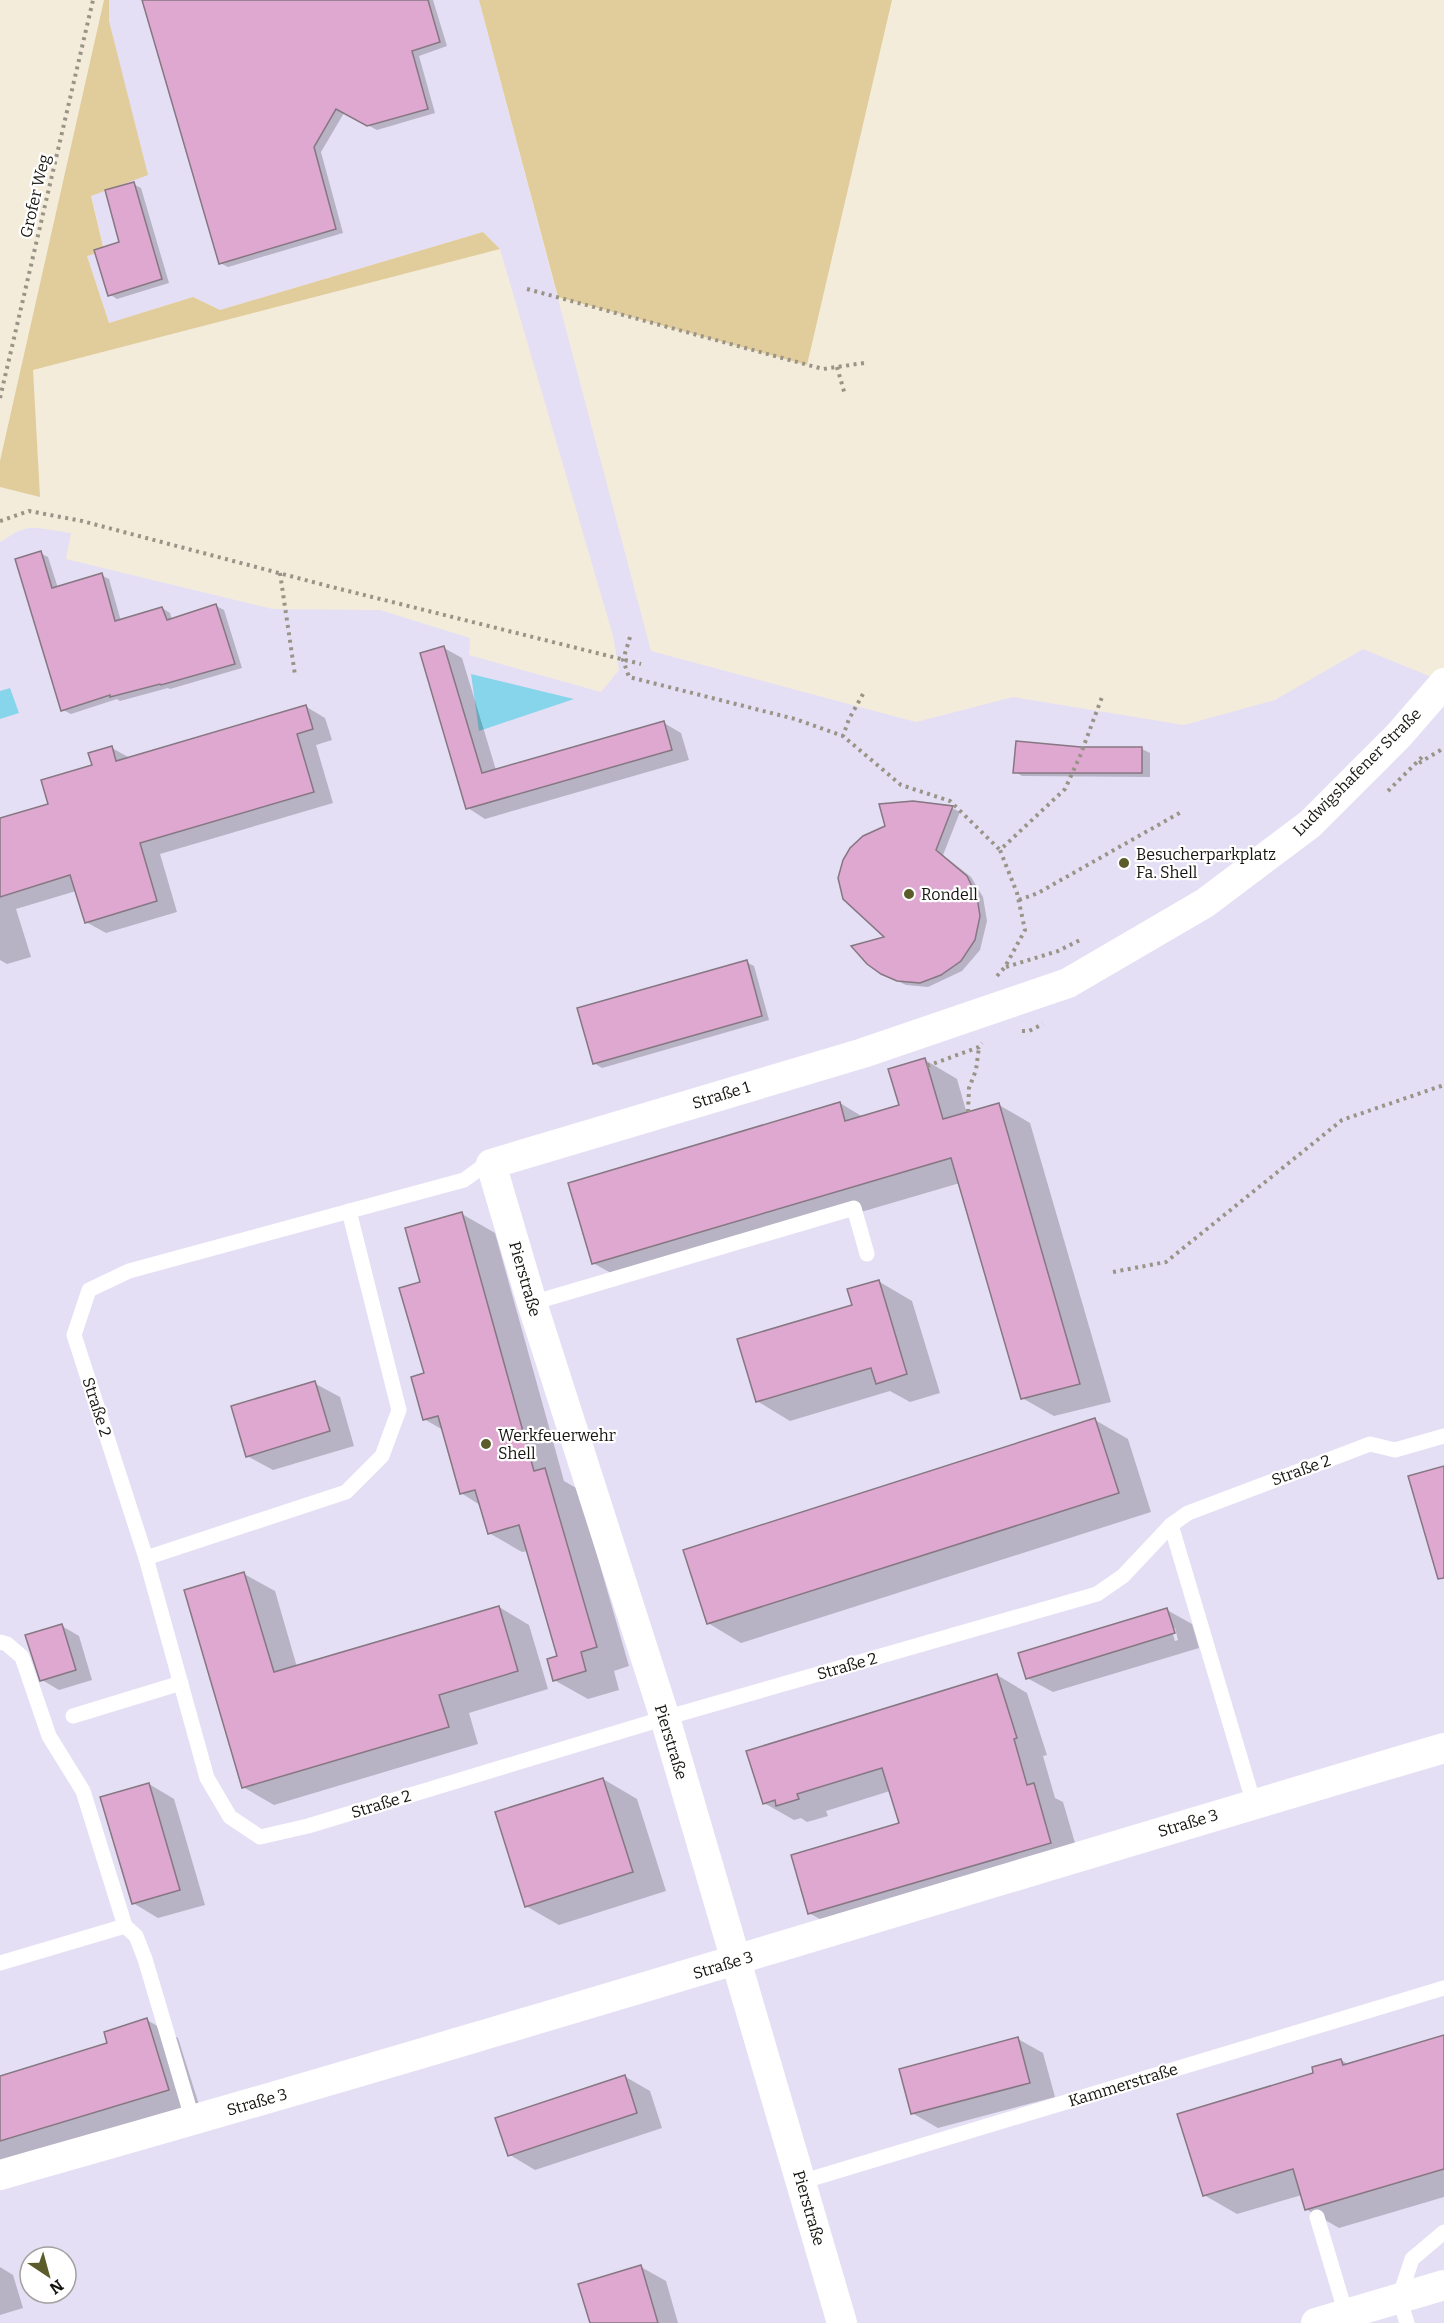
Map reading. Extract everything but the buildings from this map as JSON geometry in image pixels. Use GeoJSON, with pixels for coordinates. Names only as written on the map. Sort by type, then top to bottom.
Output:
{"type":"FeatureCollection","features":[{"type":"Feature","properties":{"kind":"street","name":"Ludwigshafener Straße"},"geometry":{"type":"LineString","coordinates":[[951,1024],[1068,983],[1205,903],[1310,824],[1399,735],[1444,683]]}},
{"type":"Feature","properties":{"kind":"street","name":"Straße 1"},"geometry":{"type":"LineString","coordinates":[[491,1164],[863,1053],[951,1024]]}},
{"type":"Feature","properties":{"kind":"street","name":"Pierstraße"},"geometry":{"type":"LineString","coordinates":[[491,1164],[532,1303],[665,1718],[842,2323]]}},
{"type":"Feature","properties":{"kind":"street","name":"Straße 3"},"geometry":{"type":"LineString","coordinates":[[0,2175],[193,2121],[736,1961],[1444,1748]]}},
{"type":"Feature","properties":{"kind":"street"},"geometry":{"type":"LineString","coordinates":[[1316,2323],[1346,2314],[1403,2311],[1444,2284]]}},
{"type":"Feature","properties":{"kind":"lane","name":"Straße 2"},"geometry":{"type":"LineString","coordinates":[[491,1164],[464,1180],[129,1271],[89,1290],[74,1335],[146,1558],[207,1778],[230,1817],[260,1837],[308,1826],[665,1718],[1097,1594],[1123,1576],[1171,1525],[1188,1513],[1370,1444],[1395,1450],[1444,1436]]}},
{"type":"Feature","properties":{"kind":"lane"},"geometry":{"type":"LineString","coordinates":[[532,1303],[854,1208],[867,1254]]}},
{"type":"Feature","properties":{"kind":"lane"},"geometry":{"type":"LineString","coordinates":[[146,1558],[346,1492],[382,1456],[399,1410],[348,1211]]}},
{"type":"Feature","properties":{"kind":"lane"},"geometry":{"type":"LineString","coordinates":[[1171,1525],[1254,1804]]}},
{"type":"Feature","properties":{"kind":"lane"},"geometry":{"type":"LineString","coordinates":[[0,1642],[7,1644],[22,1657],[49,1736],[83,1791],[126,1926],[136,1936],[145,1959],[193,2121]]}},
{"type":"Feature","properties":{"kind":"lane"},"geometry":{"type":"LineString","coordinates":[[73,1716],[181,1683]]}},
{"type":"Feature","properties":{"kind":"lane"},"geometry":{"type":"LineString","coordinates":[[0,1964],[126,1926]]}},
{"type":"Feature","properties":{"kind":"lane","name":"Kammerstraße"},"geometry":{"type":"LineString","coordinates":[[801,2182],[1444,1988]]}},
{"type":"Feature","properties":{"kind":"lane"},"geometry":{"type":"LineString","coordinates":[[1317,2217],[1346,2314]]}},
{"type":"Feature","properties":{"kind":"lane"},"geometry":{"type":"LineString","coordinates":[[1403,2311],[1412,2259],[1444,2232]]}},
{"type":"Feature","properties":{"kind":"path","name":"Grofer Weg"},"geometry":{"type":"LineString","coordinates":[[0,398],[93,0]]}},
{"type":"Feature","properties":{"kind":"path"},"geometry":{"type":"LineString","coordinates":[[527,289],[823,369],[864,363]]}},
{"type":"Feature","properties":{"kind":"path"},"geometry":{"type":"LineString","coordinates":[[837,367],[845,395]]}},
{"type":"Feature","properties":{"kind":"path"},"geometry":{"type":"LineString","coordinates":[[0,521],[29,511],[82,521],[641,664]]}},
{"type":"Feature","properties":{"kind":"path"},"geometry":{"type":"LineString","coordinates":[[280,573],[295,675]]}},
{"type":"Feature","properties":{"kind":"path"},"geometry":{"type":"LineString","coordinates":[[630,637],[623,660],[629,677],[795,719],[843,736],[901,785],[950,801],[1000,850],[1019,900],[1025,930],[1005,967],[980,994],[987,1011]]}},
{"type":"Feature","properties":{"kind":"path"},"geometry":{"type":"LineString","coordinates":[[843,736],[849,719],[863,694]]}},
{"type":"Feature","properties":{"kind":"path"},"geometry":{"type":"LineString","coordinates":[[1000,850],[1065,789],[1102,697]]}},
{"type":"Feature","properties":{"kind":"path"},"geometry":{"type":"LineString","coordinates":[[1415,765],[1444,748]]}},
{"type":"Feature","properties":{"kind":"path"},"geometry":{"type":"LineString","coordinates":[[1019,900],[1038,893],[1183,811]]}},
{"type":"Feature","properties":{"kind":"path"},"geometry":{"type":"LineString","coordinates":[[1005,967],[1058,951],[1090,935]]}},
{"type":"Feature","properties":{"kind":"path"},"geometry":{"type":"LineString","coordinates":[[968,1112],[969,1088],[976,1070],[979,1047]]}},
{"type":"Feature","properties":{"kind":"path"},"geometry":{"type":"LineString","coordinates":[[1113,1272],[1166,1262],[1342,1120],[1444,1084]]}},
{"type":"Feature","properties":{"kind":"shaded area"},"geometry":{"type":"Polygon","coordinates":[[[104,0],[109,0],[109,21],[148,175],[91,196],[104,251],[87,256],[109,323],[193,297],[220,310],[483,232],[500,249],[33,370],[40,497],[0,487],[0,461],[104,0]]]}},
{"type":"Feature","properties":{"kind":"shaded area"},"geometry":{"type":"Polygon","coordinates":[[[109,0],[479,0],[651,651],[916,722],[1013,697],[1184,725],[1275,700],[1363,649],[1444,682],[1444,2323],[0,2323],[0,542],[18,531],[29,528],[71,533],[66,559],[273,609],[380,610],[470,638],[469,655],[601,692],[619,670],[613,636],[500,249],[483,232],[220,310],[193,297],[109,323],[87,256],[104,250],[91,195],[109,20],[109,0]]]}},
{"type":"Feature","properties":{"kind":"shaded area"},"geometry":{"type":"Polygon","coordinates":[[[479,0],[892,0],[807,365],[558,297],[479,0]]]}},
{"type":"Feature","properties":{"kind":"water"},"geometry":{"type":"Polygon","coordinates":[[[471,674],[574,699],[479,731],[471,674]]]}},
{"type":"Feature","properties":{"kind":"water"},"geometry":{"type":"Polygon","coordinates":[[[10,688],[19,713],[0,719],[0,691],[10,688]]]}},
{"type":"Feature","properties":{"kind":"place","name":"Besucherparkplatz Fa. Shell"},"geometry":{"type":"Point","coordinates":[1124,863]}},
{"type":"Feature","properties":{"kind":"place","name":"Rondell"},"geometry":{"type":"Point","coordinates":[909,894]}},
{"type":"Feature","properties":{"kind":"place","name":"Werkfeuerwehr Shell"},"geometry":{"type":"Point","coordinates":[486,1444]}}]}
